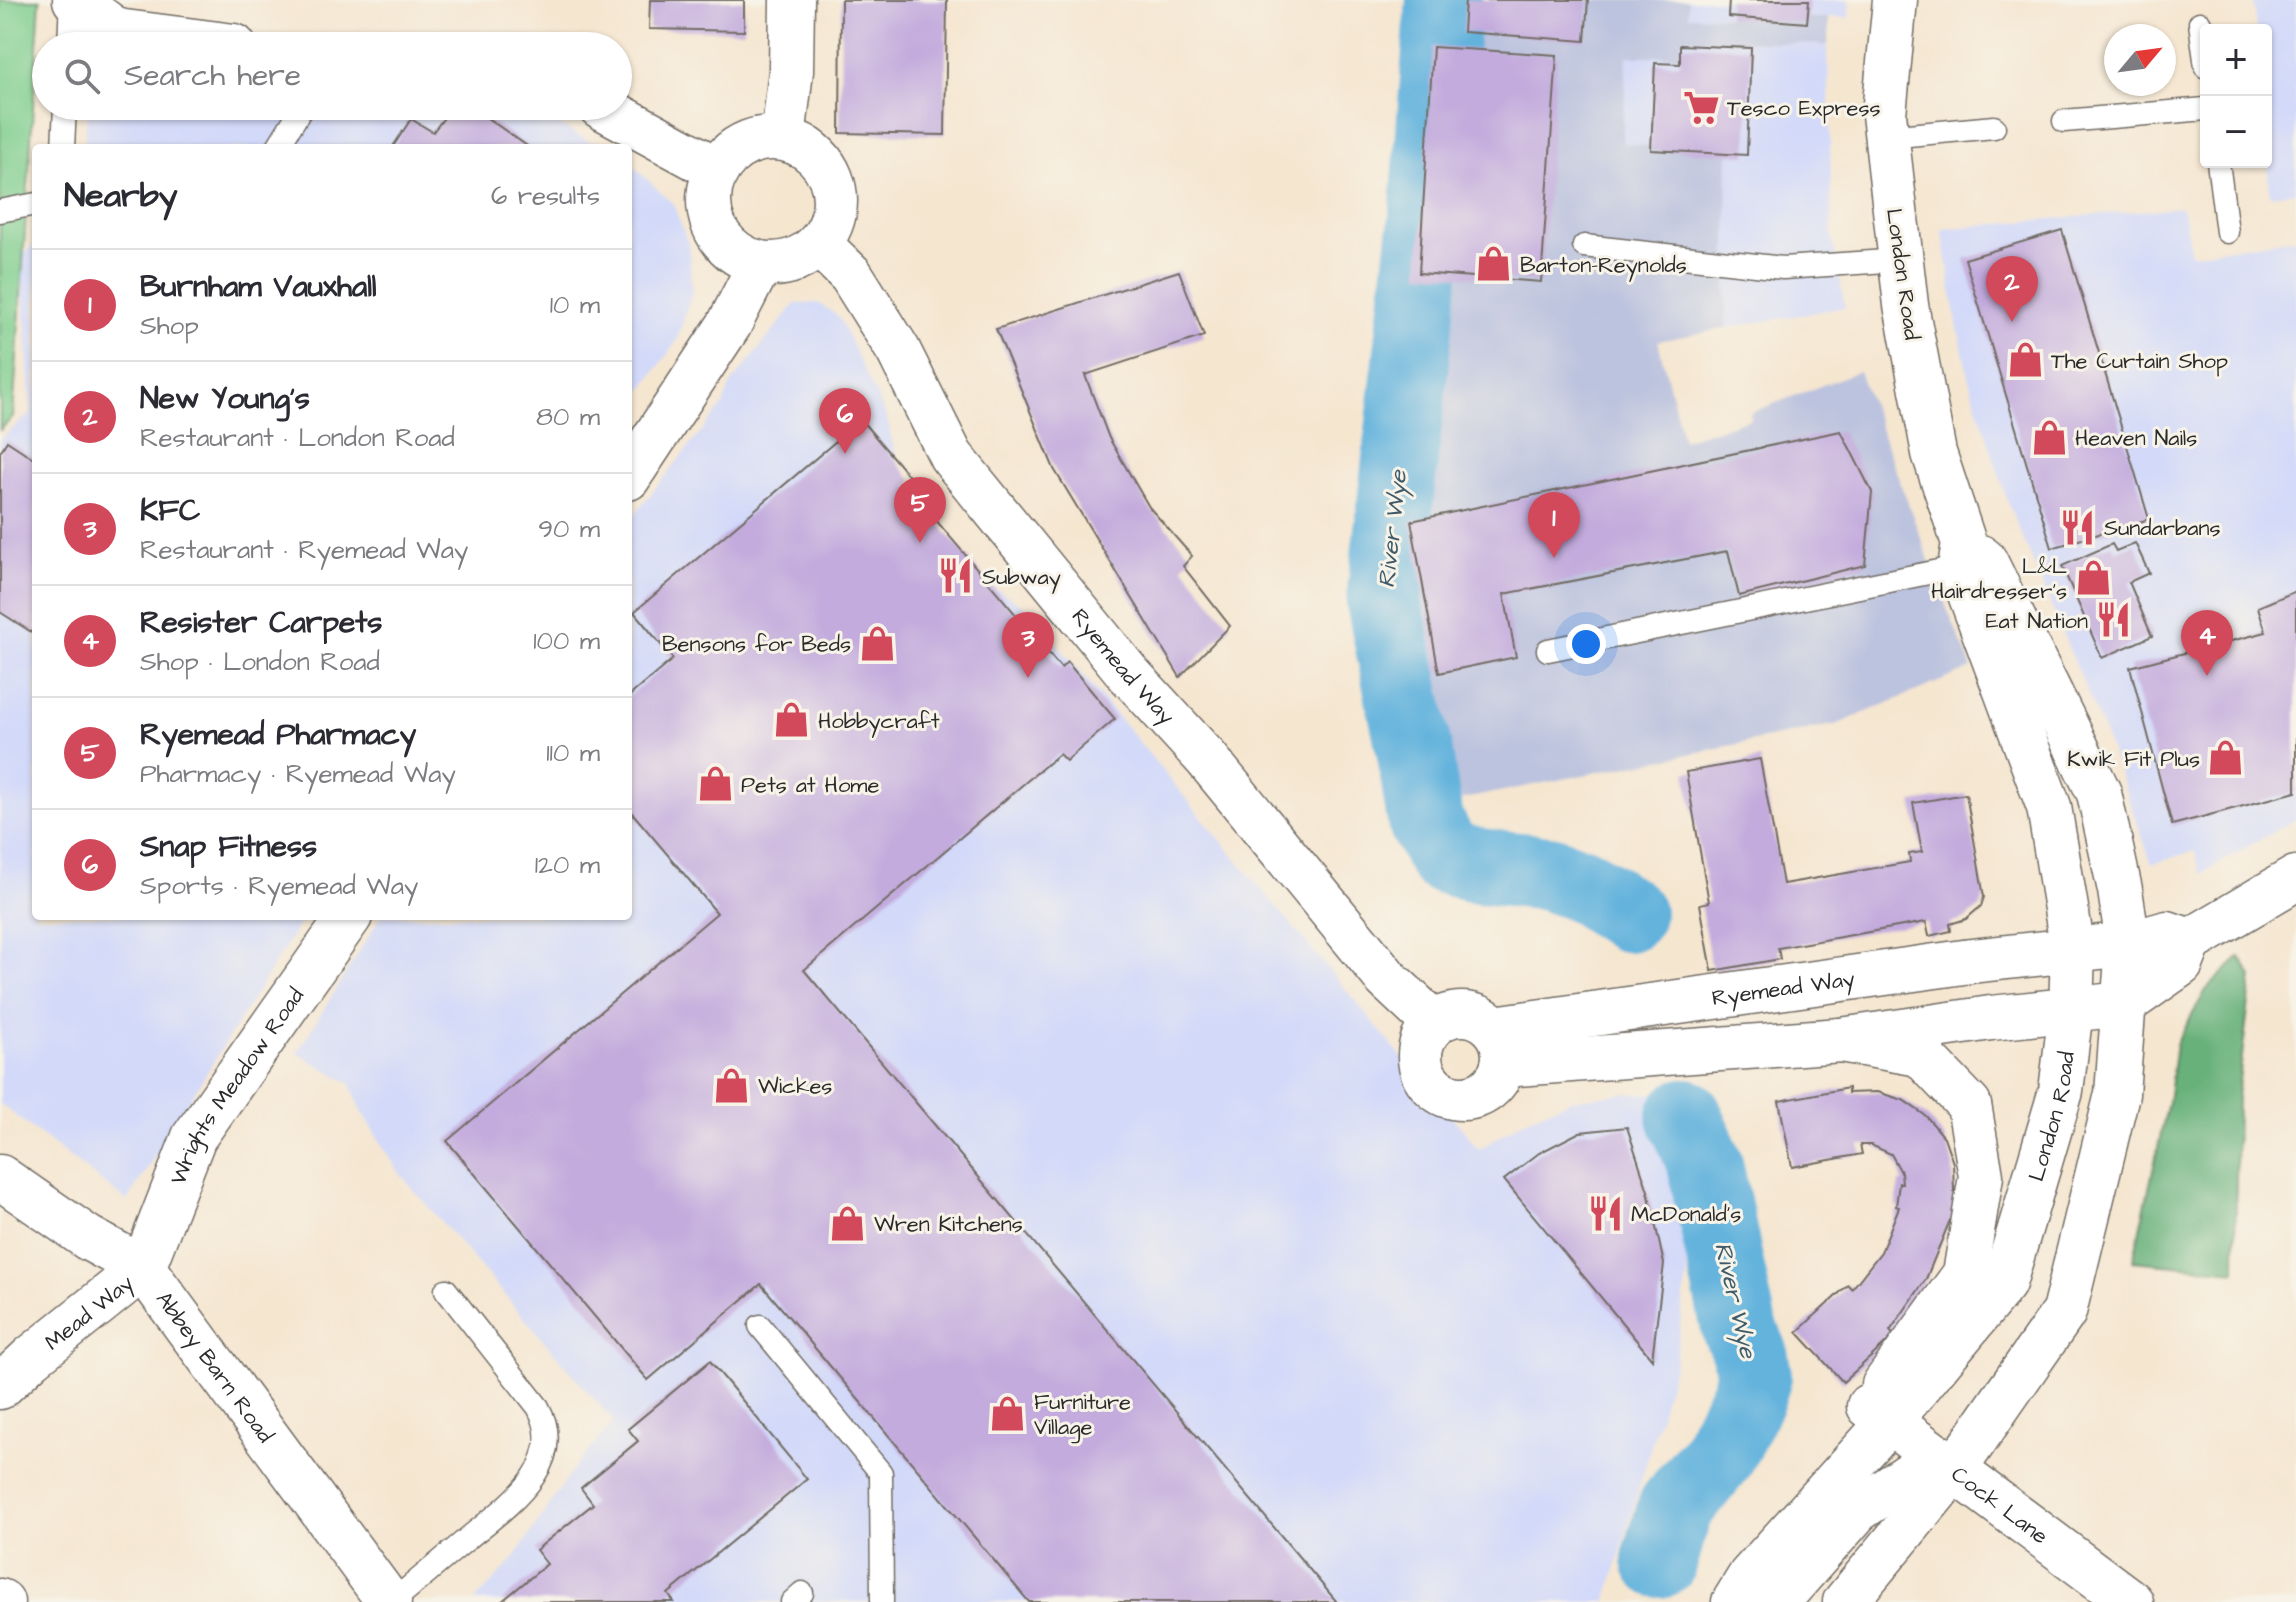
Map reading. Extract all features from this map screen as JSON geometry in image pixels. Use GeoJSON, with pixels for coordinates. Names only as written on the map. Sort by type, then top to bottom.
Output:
{"type":"FeatureCollection","features":[{"type":"Feature","properties":{"kind":"street"},"geometry":{"type":"LineString","coordinates":[[73,0],[117,31],[125,32]]}},
{"type":"Feature","properties":{"kind":"street"},"geometry":{"type":"LineString","coordinates":[[783,138],[791,71],[792,0]]}},
{"type":"Feature","properties":{"kind":"street","name":"London Road"},"geometry":{"type":"LineString","coordinates":[[1734,1602],[1750,1576],[1787,1535],[1879,1413],[2004,1283],[2061,1091],[2071,1010],[2073,950],[2049,807],[1934,453],[1906,305],[1884,114],[1895,0]]}},
{"type":"Feature","properties":{"kind":"street"},"geometry":{"type":"LineString","coordinates":[[626,120],[716,169]]}},
{"type":"Feature","properties":{"kind":"street"},"geometry":{"type":"LineString","coordinates":[[783,138],[815,154],[828,170],[834,190],[835,210],[820,245],[800,258],[781,264],[760,264],[740,256],[723,242],[712,224],[708,203],[716,169],[737,148],[757,139],[783,138]]}},
{"type":"Feature","properties":{"kind":"street","name":"Ryemead Way"},"geometry":{"type":"LineString","coordinates":[[820,245],[851,275],[898,350],[951,456],[1127,672],[1206,758],[1387,979],[1435,1024],[1458,1014],[1472,1015],[1499,1047]]}},
{"type":"Feature","properties":{"kind":"street"},"geometry":{"type":"LineString","coordinates":[[632,472],[729,325],[760,264]]}},
{"type":"Feature","properties":{"kind":"street","name":"London Road"},"geometry":{"type":"LineString","coordinates":[[1845,1602],[1945,1463],[2064,1312],[2117,1094],[2128,944],[2099,793],[1970,557]]}},
{"type":"Feature","properties":{"kind":"street"},"geometry":{"type":"LineString","coordinates":[[2124,1004],[2181,964],[2190,941],[2296,878]]}},
{"type":"Feature","properties":{"kind":"street","name":"Wrights Meadow Road"},"geometry":{"type":"LineString","coordinates":[[143,1268],[194,1137],[347,920]]}},
{"type":"Feature","properties":{"kind":"street","name":"Ryemead Way"},"geometry":{"type":"LineString","coordinates":[[1499,1047],[1971,961],[2128,944],[2167,933],[2190,941]]}},
{"type":"Feature","properties":{"kind":"street","name":"Ryemead Way"},"geometry":{"type":"LineString","coordinates":[[1499,1047],[1841,1040],[1991,1018],[2124,1004]]}},
{"type":"Feature","properties":{"kind":"street"},"geometry":{"type":"LineString","coordinates":[[1435,1024],[1421,1046],[1420,1059],[1429,1083],[1452,1097],[1478,1095],[1490,1088],[1499,1047]]}},
{"type":"Feature","properties":{"kind":"street"},"geometry":{"type":"LineString","coordinates":[[1841,1040],[1920,1054],[1969,1105],[1981,1176],[1965,1274],[1879,1413]]}},
{"type":"Feature","properties":{"kind":"street","name":"Abbey Barn Road"},"geometry":{"type":"LineString","coordinates":[[0,1177],[88,1238],[143,1268],[390,1602]]}},
{"type":"Feature","properties":{"kind":"street","name":"Mead Way"},"geometry":{"type":"LineString","coordinates":[[0,1387],[32,1357],[143,1268]]}},
{"type":"Feature","properties":{"kind":"street","name":"Cock Lane"},"geometry":{"type":"LineString","coordinates":[[1879,1413],[2131,1602]]}},
{"type":"Feature","properties":{"kind":"street"},"geometry":{"type":"LineString","coordinates":[[1777,1602],[1858,1510],[1945,1463]]}},
{"type":"Feature","properties":{"kind":"lane"},"geometry":{"type":"LineString","coordinates":[[70,32],[73,0]]}},
{"type":"Feature","properties":{"kind":"lane"},"geometry":{"type":"LineString","coordinates":[[2064,121],[2200,110]]}},
{"type":"Feature","properties":{"kind":"lane"},"geometry":{"type":"LineString","coordinates":[[63,144],[64,120]]}},
{"type":"Feature","properties":{"kind":"lane"},"geometry":{"type":"LineString","coordinates":[[279,144],[294,120]]}},
{"type":"Feature","properties":{"kind":"lane"},"geometry":{"type":"LineString","coordinates":[[1887,137],[1994,127]]}},
{"type":"Feature","properties":{"kind":"lane"},"geometry":{"type":"LineString","coordinates":[[2219,168],[2227,232]]}},
{"type":"Feature","properties":{"kind":"lane"},"geometry":{"type":"LineString","coordinates":[[0,211],[32,205]]}},
{"type":"Feature","properties":{"kind":"lane"},"geometry":{"type":"LineString","coordinates":[[1584,246],[1783,268],[1901,260]]}},
{"type":"Feature","properties":{"kind":"lane"},"geometry":{"type":"LineString","coordinates":[[1548,650],[1970,557]]}},
{"type":"Feature","properties":{"kind":"lane"},"geometry":{"type":"LineString","coordinates":[[390,1602],[524,1491],[543,1460],[548,1442],[546,1420],[538,1407],[446,1290]]}},
{"type":"Feature","properties":{"kind":"lane"},"geometry":{"type":"LineString","coordinates":[[760,1326],[881,1473],[882,1602]]}},
{"type":"Feature","properties":{"kind":"shaded area"},"geometry":{"type":"Polygon","coordinates":[[[1434,0],[1688,0],[1688,16],[1829,18],[1828,45],[1682,38],[1680,56],[1627,56],[1622,143],[1728,154],[1726,328],[1658,341],[1683,440],[1750,419],[1750,413],[1859,371],[1972,668],[1838,724],[1444,803],[1404,516],[1408,350],[1435,42],[1434,0]]]}},
{"type":"Feature","properties":{"kind":"shaded area"},"geometry":{"type":"Polygon","coordinates":[[[1688,0],[1850,0],[1849,18],[1687,16],[1688,0]]]}},
{"type":"Feature","properties":{"kind":"shaded area"},"geometry":{"type":"Polygon","coordinates":[[[2253,0],[2296,0],[2296,192],[2270,195],[2268,168],[2272,168],[2272,24],[2255,24],[2253,0]]]}},
{"type":"Feature","properties":{"kind":"shaded area"},"geometry":{"type":"Polygon","coordinates":[[[1681,38],[1828,45],[1832,235],[1845,307],[1726,328],[1728,154],[1621,143],[1627,55],[1680,56],[1681,38]]]}},
{"type":"Feature","properties":{"kind":"shaded area"},"geometry":{"type":"Polygon","coordinates":[[[87,120],[558,120],[561,126],[595,144],[84,144],[87,120]]]}},
{"type":"Feature","properties":{"kind":"shaded area"},"geometry":{"type":"Polygon","coordinates":[[[632,165],[673,204],[689,246],[692,292],[677,341],[632,403],[632,165]]]}},
{"type":"Feature","properties":{"kind":"shaded area"},"geometry":{"type":"Polygon","coordinates":[[[2182,207],[2191,254],[2296,238],[2296,819],[2201,874],[2195,851],[2152,864],[2103,730],[2008,503],[1970,383],[1942,229],[2182,207]]]}},
{"type":"Feature","properties":{"kind":"shaded area"},"geometry":{"type":"Polygon","coordinates":[[[32,247],[32,920],[302,920],[127,1201],[0,1104],[0,439],[31,413],[21,255],[32,247]]]}},
{"type":"Feature","properties":{"kind":"shaded area"},"geometry":{"type":"Polygon","coordinates":[[[818,303],[838,316],[887,418],[898,466],[981,580],[1026,607],[1479,1149],[1523,1121],[1571,1100],[1624,1093],[1663,1094],[1688,1191],[1687,1277],[1675,1362],[1604,1602],[474,1602],[513,1560],[574,1468],[614,1422],[400,1174],[363,1114],[350,1083],[297,1053],[379,920],[632,920],[632,517],[723,405],[730,385],[795,304],[818,303]]]}},
{"type":"Feature","properties":{"kind":"green space"},"geometry":{"type":"Polygon","coordinates":[[[0,0],[40,0],[38,32],[32,32],[32,120],[13,417],[0,430],[0,0]]]}},
{"type":"Feature","properties":{"kind":"green space"},"geometry":{"type":"Polygon","coordinates":[[[2240,957],[2252,977],[2237,1097],[2235,1271],[2133,1261],[2168,1102],[2176,1044],[2206,990],[2240,957]]]}},
{"type":"Feature","properties":{"kind":"building"},"geometry":{"type":"Polygon","coordinates":[[[650,0],[744,0],[744,31],[649,29],[650,0]]]}},
{"type":"Feature","properties":{"kind":"building"},"geometry":{"type":"Polygon","coordinates":[[[841,0],[947,0],[945,135],[840,133],[841,0]]]}},
{"type":"Feature","properties":{"kind":"building"},"geometry":{"type":"Polygon","coordinates":[[[1465,0],[1588,0],[1585,41],[1463,32],[1465,0]]]}},
{"type":"Feature","properties":{"kind":"building"},"geometry":{"type":"Polygon","coordinates":[[[1729,0],[1809,0],[1807,23],[1728,17],[1729,0]]]}},
{"type":"Feature","properties":{"kind":"building","name":"Tesco Express"},"geometry":{"type":"Polygon","coordinates":[[[1680,45],[1751,48],[1747,155],[1651,150],[1655,63],[1680,64],[1680,45]]]}},
{"type":"Feature","properties":{"kind":"building"},"geometry":{"type":"Polygon","coordinates":[[[1433,47],[1557,55],[1541,282],[1419,273],[1433,47]]]}},
{"type":"Feature","properties":{"kind":"building"},"geometry":{"type":"Polygon","coordinates":[[[410,120],[433,132],[442,120],[490,120],[524,144],[395,144],[410,120]]]}},
{"type":"Feature","properties":{"kind":"building"},"geometry":{"type":"Polygon","coordinates":[[[2062,230],[2149,519],[2052,548],[1965,259],[2062,230]]]}},
{"type":"Feature","properties":{"kind":"building"},"geometry":{"type":"Polygon","coordinates":[[[1179,271],[1204,336],[1085,375],[1109,438],[1149,507],[1192,556],[1183,566],[1230,626],[1180,677],[1054,469],[996,329],[1179,271]]]}},
{"type":"Feature","properties":{"kind":"building"},"geometry":{"type":"Polygon","coordinates":[[[861,420],[913,481],[907,486],[1061,668],[1067,662],[1115,719],[1066,761],[1059,754],[804,970],[1337,1602],[1029,1602],[761,1284],[648,1380],[447,1141],[717,913],[632,813],[632,694],[673,659],[634,612],[861,420]]]}},
{"type":"Feature","properties":{"kind":"building"},"geometry":{"type":"Polygon","coordinates":[[[1841,431],[1872,492],[1865,565],[1739,596],[1728,551],[1504,594],[1516,657],[1439,673],[1411,521],[1841,431]]]}},
{"type":"Feature","properties":{"kind":"building"},"geometry":{"type":"Polygon","coordinates":[[[7,441],[32,457],[32,632],[0,612],[0,452],[7,441]]]}},
{"type":"Feature","properties":{"kind":"building"},"geometry":{"type":"Polygon","coordinates":[[[2135,543],[2149,573],[2129,582],[2152,636],[2102,658],[2062,566],[2112,544],[2116,551],[2135,543]]]}},
{"type":"Feature","properties":{"kind":"building"},"geometry":{"type":"Polygon","coordinates":[[[2296,591],[2296,792],[2172,825],[2130,667],[2266,632],[2258,607],[2296,591]]]}},
{"type":"Feature","properties":{"kind":"building"},"geometry":{"type":"Polygon","coordinates":[[[1760,759],[1783,884],[1910,862],[1909,854],[1922,852],[1913,803],[1966,794],[1984,897],[1981,906],[1966,919],[1950,924],[1951,931],[1929,936],[1926,922],[1778,948],[1780,959],[1712,971],[1700,904],[1709,902],[1686,772],[1760,759]]]}},
{"type":"Feature","properties":{"kind":"building"},"geometry":{"type":"Polygon","coordinates":[[[1848,1088],[1848,1093],[1877,1092],[1903,1100],[1926,1116],[1944,1137],[1953,1163],[1954,1191],[1964,1194],[1958,1221],[1950,1220],[1926,1279],[1890,1331],[1894,1336],[1843,1382],[1797,1332],[1848,1285],[1852,1289],[1881,1252],[1899,1207],[1896,1206],[1899,1183],[1902,1183],[1901,1172],[1891,1154],[1871,1145],[1860,1145],[1862,1154],[1792,1167],[1779,1101],[1848,1088]]]}},
{"type":"Feature","properties":{"kind":"building"},"geometry":{"type":"Polygon","coordinates":[[[1627,1127],[1648,1191],[1664,1264],[1652,1359],[1504,1180],[1539,1153],[1580,1132],[1627,1127]]]}},
{"type":"Feature","properties":{"kind":"building"},"geometry":{"type":"Polygon","coordinates":[[[710,1361],[807,1479],[668,1594],[674,1602],[501,1602],[547,1564],[536,1550],[593,1504],[581,1488],[638,1441],[628,1429],[710,1361]]]}},
{"type":"Feature","properties":{"kind":"waterway","name":"River Wye"},"geometry":{"type":"LineString","coordinates":[[1444,0],[1428,209],[1384,602],[1425,820],[1444,856],[1479,866],[1549,873],[1585,886],[1627,914]]}},
{"type":"Feature","properties":{"kind":"waterway","name":"River Wye"},"geometry":{"type":"LineString","coordinates":[[1660,1560],[1675,1508],[1717,1456],[1747,1397],[1754,1376],[1750,1353],[1739,1328],[1705,1164],[1685,1116]]}},
{"type":"Feature","properties":{"kind":"place","name":"Tesco Express"},"geometry":{"type":"Point","coordinates":[1701,107]}},
{"type":"Feature","properties":{"kind":"place","name":"Barton-Reynolds"},"geometry":{"type":"Point","coordinates":[1494,264]}},
{"type":"Feature","properties":{"kind":"place","name":"New Young's"},"geometry":{"type":"Point","coordinates":[2012,322]}},
{"type":"Feature","properties":{"kind":"place","name":"The Curtain Shop"},"geometry":{"type":"Point","coordinates":[2025,360]}},
{"type":"Feature","properties":{"kind":"place","name":"Heaven Nails"},"geometry":{"type":"Point","coordinates":[2049,437]}},
{"type":"Feature","properties":{"kind":"place","name":"Snap Fitness"},"geometry":{"type":"Point","coordinates":[845,454]}},
{"type":"Feature","properties":{"kind":"place","name":"Sundarbans"},"geometry":{"type":"Point","coordinates":[2078,527]}},
{"type":"Feature","properties":{"kind":"place","name":"Ryemead Pharmacy"},"geometry":{"type":"Point","coordinates":[920,543]}},
{"type":"Feature","properties":{"kind":"place","name":"Burnham Vauxhall"},"geometry":{"type":"Point","coordinates":[1554,558]}},
{"type":"Feature","properties":{"kind":"place","name":"Subway"},"geometry":{"type":"Point","coordinates":[956,576]}},
{"type":"Feature","properties":{"kind":"place","name":"L&L Hairdresser's"},"geometry":{"type":"Point","coordinates":[2093,578]}},
{"type":"Feature","properties":{"kind":"place","name":"Eat Nation"},"geometry":{"type":"Point","coordinates":[2114,620]}},
{"type":"Feature","properties":{"kind":"place","name":"Bensons for Beds"},"geometry":{"type":"Point","coordinates":[877,643]}},
{"type":"Feature","properties":{"kind":"place","name":"Resister Carpets"},"geometry":{"type":"Point","coordinates":[2207,676]}},
{"type":"Feature","properties":{"kind":"place","name":"KFC"},"geometry":{"type":"Point","coordinates":[1028,678]}},
{"type":"Feature","properties":{"kind":"place","name":"Hobbycraft"},"geometry":{"type":"Point","coordinates":[792,720]}},
{"type":"Feature","properties":{"kind":"place","name":"Kwik Fit Plus"},"geometry":{"type":"Point","coordinates":[2226,758]}},
{"type":"Feature","properties":{"kind":"place","name":"Pets at Home"},"geometry":{"type":"Point","coordinates":[715,784]}},
{"type":"Feature","properties":{"kind":"place","name":"Wickes"},"geometry":{"type":"Point","coordinates":[732,1085]}},
{"type":"Feature","properties":{"kind":"place","name":"McDonald's"},"geometry":{"type":"Point","coordinates":[1605,1213]}},
{"type":"Feature","properties":{"kind":"place","name":"Wren Kitchens"},"geometry":{"type":"Point","coordinates":[848,1223]}},
{"type":"Feature","properties":{"kind":"place","name":"Furniture Village"},"geometry":{"type":"Point","coordinates":[1008,1414]}}]}
